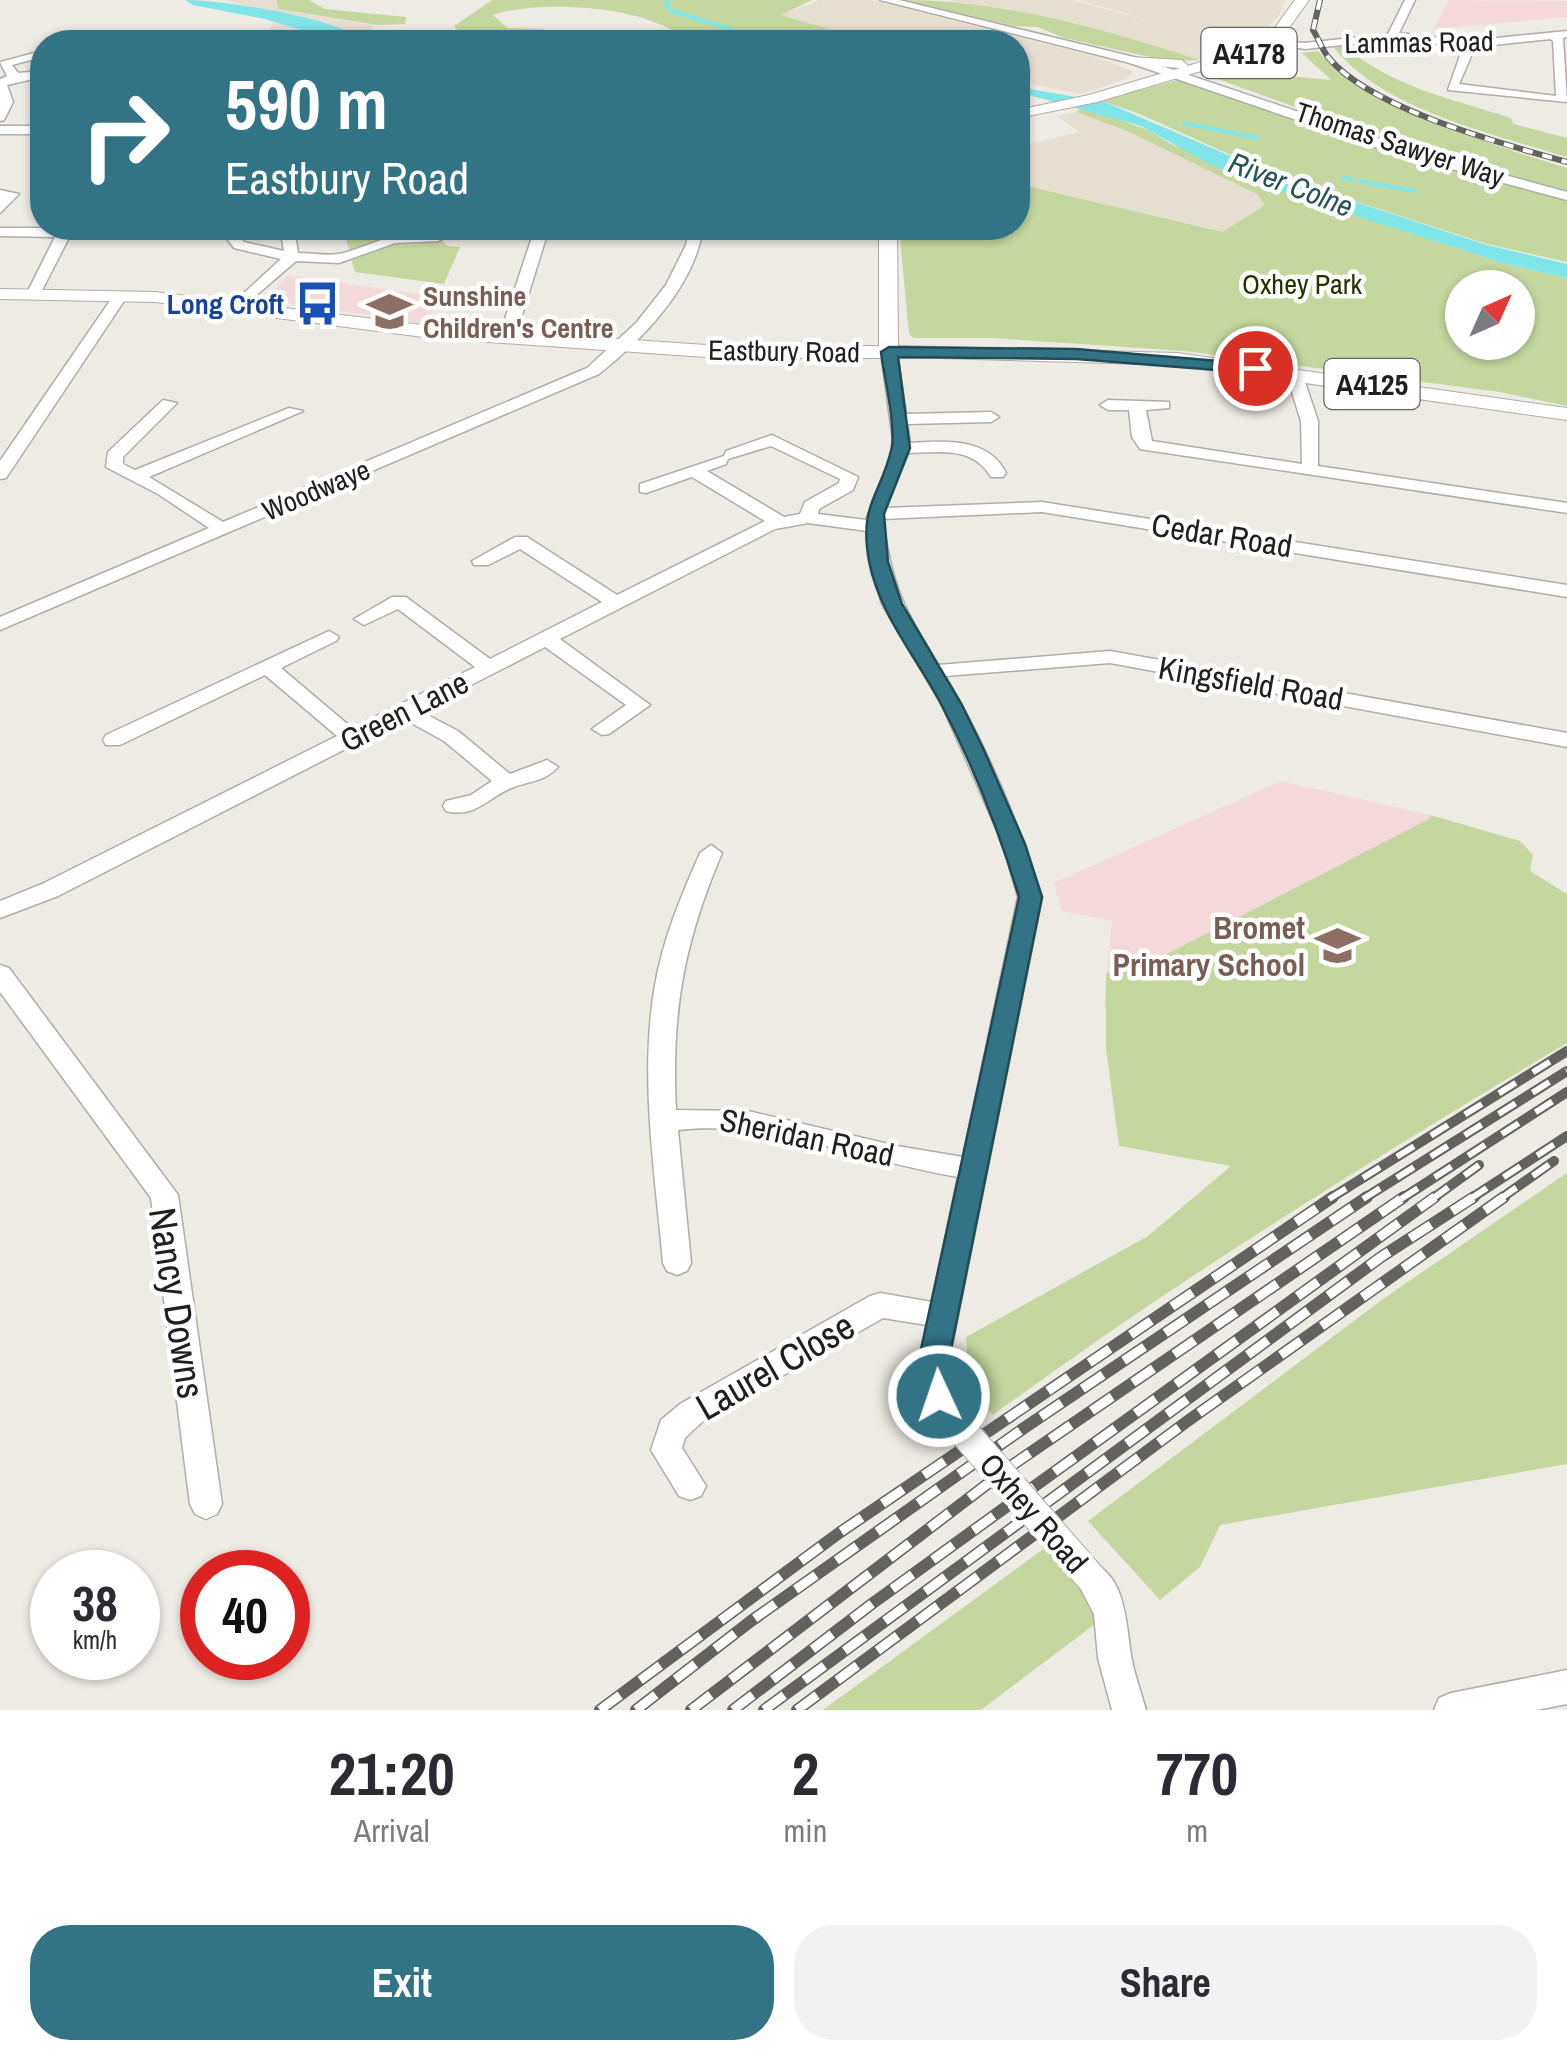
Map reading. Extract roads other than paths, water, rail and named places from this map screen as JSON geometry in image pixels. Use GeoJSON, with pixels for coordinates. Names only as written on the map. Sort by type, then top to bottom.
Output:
{"type":"FeatureCollection","features":[{"type":"Feature","properties":{"kind":"main road","name":"A4178"},"geometry":{"type":"LineString","coordinates":[[1030,112],[1092,99],[1243,55],[1270,43],[1302,0]]}},
{"type":"Feature","properties":{"kind":"main road"},"geometry":{"type":"LineString","coordinates":[[1134,60],[1206,64]]}},
{"type":"Feature","properties":{"kind":"main road"},"geometry":{"type":"LineString","coordinates":[[1134,60],[1143,72],[1138,84]]}},
{"type":"Feature","properties":{"kind":"main road"},"geometry":{"type":"LineString","coordinates":[[888,240],[889,352]]}},
{"type":"Feature","properties":{"kind":"main road","name":"Eastbury Road"},"geometry":{"type":"LineString","coordinates":[[0,294],[121,294],[414,330],[720,352],[1127,357],[1294,373],[1567,414]]}},
{"type":"Feature","properties":{"kind":"street"},"geometry":{"type":"LineString","coordinates":[[1385,42],[1410,0]]}},
{"type":"Feature","properties":{"kind":"street","name":"Thomas Sawyer Way"},"geometry":{"type":"LineString","coordinates":[[888,1],[1009,30]]}},
{"type":"Feature","properties":{"kind":"street","name":"Lammas Road"},"geometry":{"type":"LineString","coordinates":[[1270,43],[1466,44],[1567,34]]}},
{"type":"Feature","properties":{"kind":"street","name":"Thomas Sawyer Way"},"geometry":{"type":"LineString","coordinates":[[1030,35],[1134,60],[1398,150],[1567,196]]}},
{"type":"Feature","properties":{"kind":"street"},"geometry":{"type":"LineString","coordinates":[[1466,44],[1469,46],[1452,87],[1562,100],[1558,40],[1552,35]]}},
{"type":"Feature","properties":{"kind":"street"},"geometry":{"type":"LineString","coordinates":[[16,76],[8,72],[6,63],[30,57]]}},
{"type":"Feature","properties":{"kind":"street"},"geometry":{"type":"LineString","coordinates":[[0,117],[7,102],[0,84],[16,76],[30,75]]}},
{"type":"Feature","properties":{"kind":"street"},"geometry":{"type":"LineString","coordinates":[[0,130],[30,130]]}},
{"type":"Feature","properties":{"kind":"street"},"geometry":{"type":"LineString","coordinates":[[0,194],[12,194],[0,209]]}},
{"type":"Feature","properties":{"kind":"street"},"geometry":{"type":"LineString","coordinates":[[0,232],[30,231]]}},
{"type":"Feature","properties":{"kind":"street"},"geometry":{"type":"LineString","coordinates":[[34,293],[60,240]]}},
{"type":"Feature","properties":{"kind":"street"},"geometry":{"type":"LineString","coordinates":[[234,240],[238,246],[292,258],[339,259],[390,240]]}},
{"type":"Feature","properties":{"kind":"street"},"geometry":{"type":"LineString","coordinates":[[288,240],[292,258]]}},
{"type":"Feature","properties":{"kind":"street"},"geometry":{"type":"LineString","coordinates":[[512,337],[510,328],[538,240]]}},
{"type":"Feature","properties":{"kind":"street","name":"Woodwaye"},"geometry":{"type":"LineString","coordinates":[[0,624],[582,377],[624,344],[675,287],[690,258],[694,240]]}},
{"type":"Feature","properties":{"kind":"street"},"geometry":{"type":"LineString","coordinates":[[238,306],[292,258]]}},
{"type":"Feature","properties":{"kind":"street"},"geometry":{"type":"LineString","coordinates":[[0,474],[121,294]]}},
{"type":"Feature","properties":{"kind":"street"},"geometry":{"type":"LineString","coordinates":[[874,520],[902,448],[889,352]]}},
{"type":"Feature","properties":{"kind":"street"},"geometry":{"type":"LineString","coordinates":[[1294,373],[1307,408],[1314,445],[1309,470]]}},
{"type":"Feature","properties":{"kind":"street"},"geometry":{"type":"LineString","coordinates":[[169,403],[114,456],[114,467],[164,490],[223,530]]}},
{"type":"Feature","properties":{"kind":"street"},"geometry":{"type":"LineString","coordinates":[[1108,405],[1163,405]]}},
{"type":"Feature","properties":{"kind":"street"},"geometry":{"type":"LineString","coordinates":[[1138,406],[1140,437],[1146,445],[1567,508]]}},
{"type":"Feature","properties":{"kind":"street"},"geometry":{"type":"LineString","coordinates":[[133,477],[295,411]]}},
{"type":"Feature","properties":{"kind":"street"},"geometry":{"type":"LineString","coordinates":[[897,419],[991,418]]}},
{"type":"Feature","properties":{"kind":"street"},"geometry":{"type":"LineString","coordinates":[[696,472],[772,440],[842,472],[849,480],[847,486],[811,506],[808,518]]}},
{"type":"Feature","properties":{"kind":"street"},"geometry":{"type":"LineString","coordinates":[[902,448],[975,452],[991,460],[997,473]]}},
{"type":"Feature","properties":{"kind":"street"},"geometry":{"type":"LineString","coordinates":[[646,488],[682,471],[696,472],[779,522]]}},
{"type":"Feature","properties":{"kind":"street","name":"Cedar Road"},"geometry":{"type":"LineString","coordinates":[[874,520],[1042,507],[1567,591]]}},
{"type":"Feature","properties":{"kind":"street","name":"Green Lane"},"geometry":{"type":"LineString","coordinates":[[0,910],[50,890],[779,522],[808,518],[874,520]]}},
{"type":"Feature","properties":{"kind":"street","name":"Oxhey Road"},"geometry":{"type":"LineString","coordinates":[[874,520],[878,562],[892,604],[933,671],[992,793],[1030,897],[935,1354],[937,1386],[955,1422],[1091,1578],[1110,1610],[1115,1658],[1129,1710]]}},
{"type":"Feature","properties":{"kind":"street"},"geometry":{"type":"LineString","coordinates":[[481,561],[522,541],[616,603]]}},
{"type":"Feature","properties":{"kind":"street"},"geometry":{"type":"LineString","coordinates":[[364,619],[400,602],[490,668]]}},
{"type":"Feature","properties":{"kind":"street"},"geometry":{"type":"LineString","coordinates":[[113,740],[329,638]]}},
{"type":"Feature","properties":{"kind":"street"},"geometry":{"type":"LineString","coordinates":[[547,639],[640,705],[602,729]]}},
{"type":"Feature","properties":{"kind":"street","name":"Kingsfield Road"},"geometry":{"type":"LineString","coordinates":[[933,671],[1110,658],[1567,740]]}},
{"type":"Feature","properties":{"kind":"street"},"geometry":{"type":"LineString","coordinates":[[267,667],[351,738]]}},
{"type":"Feature","properties":{"kind":"street"},"geometry":{"type":"LineString","coordinates":[[404,711],[451,736],[506,781]]}},
{"type":"Feature","properties":{"kind":"street"},"geometry":{"type":"LineString","coordinates":[[454,806],[484,798],[506,781],[526,778],[547,767]]}},
{"type":"Feature","properties":{"kind":"street"},"geometry":{"type":"LineString","coordinates":[[677,1263],[659,1045],[664,988],[677,932],[711,854]]}},
{"type":"Feature","properties":{"kind":"street","name":"Nancy Downs"},"geometry":{"type":"LineString","coordinates":[[0,974],[164,1195],[206,1504]]}},
{"type":"Feature","properties":{"kind":"street","name":"Sheridan Road"},"geometry":{"type":"LineString","coordinates":[[664,1122],[695,1116],[739,1119],[836,1138],[891,1156],[972,1168]]}},
{"type":"Feature","properties":{"kind":"street","name":"Laurel Close"},"geometry":{"type":"LineString","coordinates":[[690,1486],[666,1450],[672,1430],[691,1412],[880,1305],[943,1316]]}},
{"type":"Feature","properties":{"kind":"street"},"geometry":{"type":"LineString","coordinates":[[1451,1710],[1567,1687]]}},
{"type":"Feature","properties":{"kind":"water"},"geometry":{"type":"Polygon","coordinates":[[[1030,89],[1105,102],[1279,177],[1487,245],[1567,264],[1567,278],[1506,264],[1211,165],[1141,126],[1030,95],[1030,89]]]}},
{"type":"Feature","properties":{"kind":"waterway","name":"River Colne"},"geometry":{"type":"LineString","coordinates":[[193,0],[268,14],[319,30]]}},
{"type":"Feature","properties":{"kind":"waterway"},"geometry":{"type":"LineString","coordinates":[[666,0],[669,10],[731,30]]}},
{"type":"Feature","properties":{"kind":"waterway"},"geometry":{"type":"LineString","coordinates":[[1184,123],[1258,138]]}},
{"type":"Feature","properties":{"kind":"waterway"},"geometry":{"type":"LineString","coordinates":[[1343,177],[1352,180]]}},
{"type":"Feature","properties":{"kind":"waterway"},"geometry":{"type":"LineString","coordinates":[[1359,181],[1414,191]]}},
{"type":"Feature","properties":{"kind":"railway"},"geometry":{"type":"LineString","coordinates":[[1320,0],[1313,30],[1328,57],[1348,76],[1374,93],[1439,122],[1567,162]]}},
{"type":"Feature","properties":{"kind":"railway"},"geometry":{"type":"LineString","coordinates":[[1329,1199],[1567,1051]]}},
{"type":"Feature","properties":{"kind":"railway"},"geometry":{"type":"LineString","coordinates":[[1363,1199],[1567,1071]]}},
{"type":"Feature","properties":{"kind":"railway"},"geometry":{"type":"LineString","coordinates":[[1402,1198],[1567,1092]]}},
{"type":"Feature","properties":{"kind":"railway"},"geometry":{"type":"LineString","coordinates":[[1470,1199],[1567,1136]]}},
{"type":"Feature","properties":{"kind":"railway"},"geometry":{"type":"LineString","coordinates":[[1500,1199],[1554,1161]]}},
{"type":"Feature","properties":{"kind":"railway"},"geometry":{"type":"LineString","coordinates":[[1432,1199],[1479,1165]]}},
{"type":"Feature","properties":{"kind":"railway"},"geometry":{"type":"LineString","coordinates":[[600,1710],[839,1533],[1333,1197]]}},
{"type":"Feature","properties":{"kind":"railway"},"geometry":{"type":"LineString","coordinates":[[636,1710],[751,1621],[1024,1428],[1367,1197]]}},
{"type":"Feature","properties":{"kind":"railway"},"geometry":{"type":"LineString","coordinates":[[733,1710],[873,1603],[1435,1197]]}},
{"type":"Feature","properties":{"kind":"railway"},"geometry":{"type":"LineString","coordinates":[[764,1710],[1381,1257],[1474,1197]]}},
{"type":"Feature","properties":{"kind":"railway"},"geometry":{"type":"LineString","coordinates":[[797,1710],[1189,1420],[1504,1197]]}},
{"type":"Feature","properties":{"kind":"railway"},"geometry":{"type":"LineString","coordinates":[[691,1710],[1011,1466],[1402,1198]]}},
{"type":"Feature","properties":{"kind":"place","name":"Long Croft"},"geometry":{"type":"Point","coordinates":[317,304]}},
{"type":"Feature","properties":{"kind":"place","name":"Sunshine Children's Centre"},"geometry":{"type":"Point","coordinates":[390,312]}},
{"type":"Feature","properties":{"kind":"place","name":"Bromet Primary School"},"geometry":{"type":"Point","coordinates":[1338,945]}},
{"type":"Feature","properties":{"kind":"park label","name":"Oxhey Park"},"geometry":{"type":"Point","coordinates":[1302,284]}}]}
